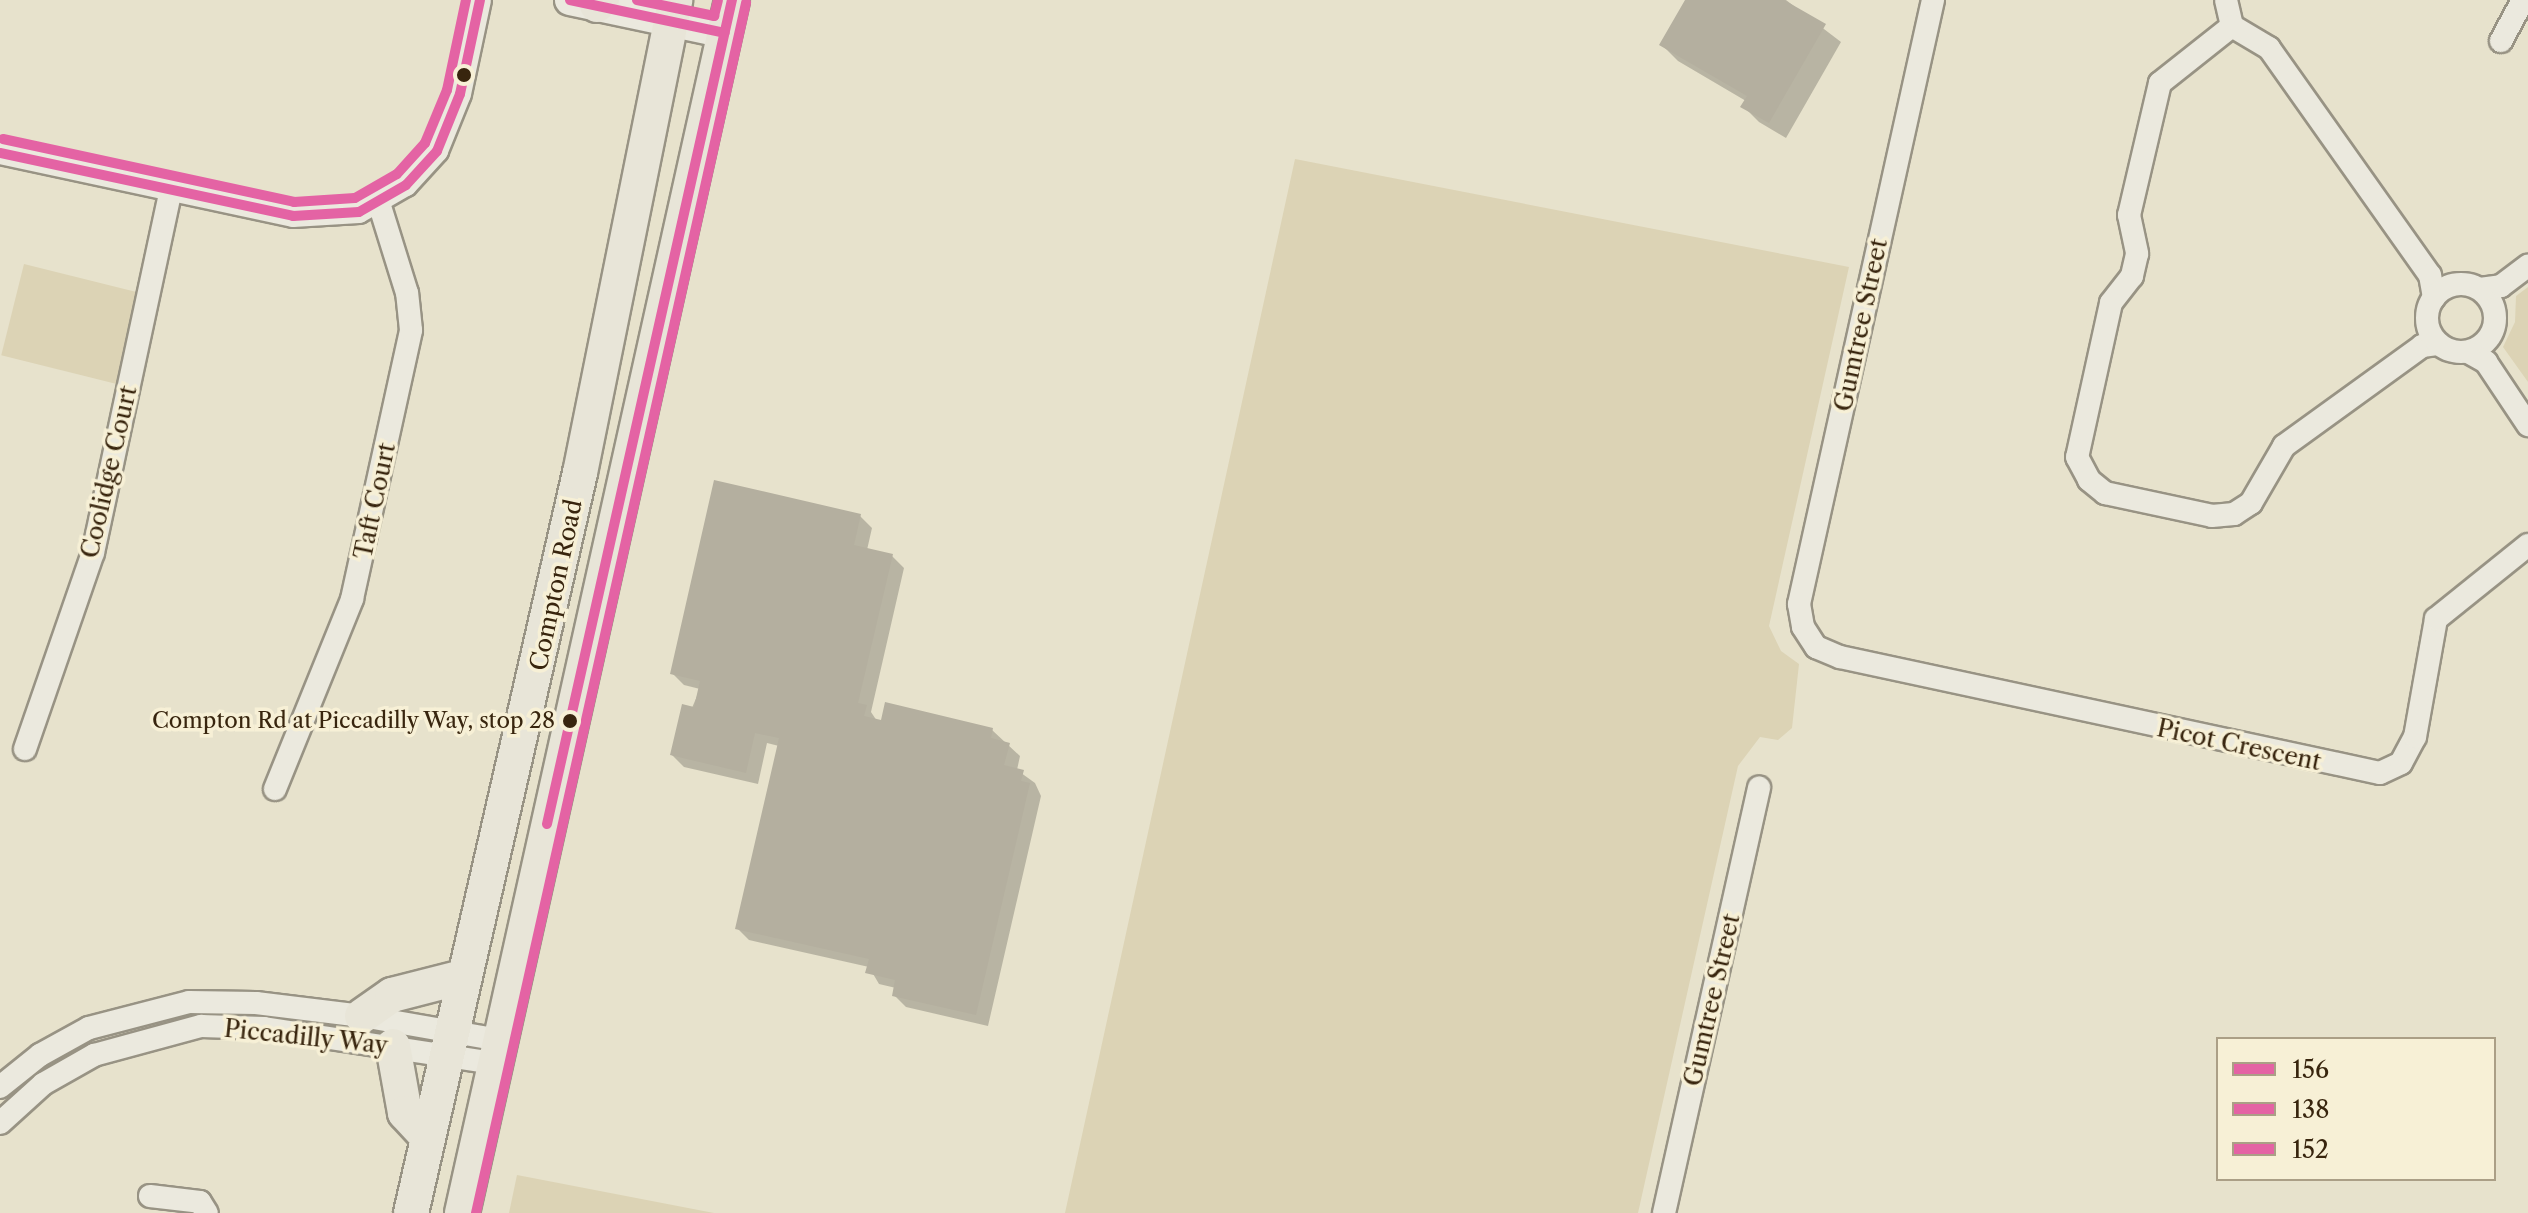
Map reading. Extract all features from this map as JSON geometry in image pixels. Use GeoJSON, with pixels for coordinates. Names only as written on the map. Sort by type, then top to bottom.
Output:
{"type":"FeatureCollection","features":[{"type":"Feature","properties":{"kind":"main road","name":"Compton Road"},"geometry":{"type":"LineString","coordinates":[[411,1213],[462,977],[577,488],[673,10]]}},
{"type":"Feature","properties":{"kind":"main road","name":"Compton Road"},"geometry":{"type":"LineString","coordinates":[[462,1213],[729,16]]}},
{"type":"Feature","properties":{"kind":"main road"},"geometry":{"type":"LineString","coordinates":[[362,1016],[392,995],[462,977]]}},
{"type":"Feature","properties":{"kind":"main road"},"geometry":{"type":"LineString","coordinates":[[393,1046],[405,1113],[427,1137]]}},
{"type":"Feature","properties":{"kind":"street"},"geometry":{"type":"LineString","coordinates":[[0,153],[305,217],[347,214],[379,203],[418,173],[450,125],[480,0]]}},
{"type":"Feature","properties":{"kind":"street","name":"Gumtree Street"},"geometry":{"type":"LineString","coordinates":[[1816,647],[1803,627],[1799,604],[1933,0]]}},
{"type":"Feature","properties":{"kind":"street"},"geometry":{"type":"LineString","coordinates":[[2226,0],[2232,26],[2269,48],[2438,286],[2430,339],[2284,446],[2251,503],[2234,514],[2212,516],[2105,493],[2089,480],[2077,457],[2111,303],[2132,276],[2137,254],[2129,215],[2160,83],[2232,26]]}},
{"type":"Feature","properties":{"kind":"street"},"geometry":{"type":"LineString","coordinates":[[590,2],[729,16]]}},
{"type":"Feature","properties":{"kind":"street"},"geometry":{"type":"LineString","coordinates":[[2501,41],[2524,5]]}},
{"type":"Feature","properties":{"kind":"street","name":"Coolidge Court"},"geometry":{"type":"LineString","coordinates":[[25,749],[96,539],[171,190]]}},
{"type":"Feature","properties":{"kind":"street","name":"Taft Court"},"geometry":{"type":"LineString","coordinates":[[275,789],[352,599],[411,330],[407,293],[379,203]]}},
{"type":"Feature","properties":{"kind":"street"},"geometry":{"type":"LineString","coordinates":[[2438,286],[2491,293],[2528,266]]}},
{"type":"Feature","properties":{"kind":"street"},"geometry":{"type":"LineString","coordinates":[[2480,352],[2495,324],[2491,293]]}},
{"type":"Feature","properties":{"kind":"street"},"geometry":{"type":"LineString","coordinates":[[2430,339],[2480,352],[2528,425]]}},
{"type":"Feature","properties":{"kind":"street","name":"Picot Crescent"},"geometry":{"type":"LineString","coordinates":[[1816,647],[1840,657],[2380,773],[2401,763],[2415,737],[2436,619],[2528,545]]}},
{"type":"Feature","properties":{"kind":"street","name":"Gumtree Street"},"geometry":{"type":"LineString","coordinates":[[1664,1213],[1759,787]]}},
{"type":"Feature","properties":{"kind":"street","name":"Piccadilly Way"},"geometry":{"type":"LineString","coordinates":[[0,1087],[65,1039],[112,1019],[162,1007],[228,1001],[362,1016],[448,1042],[496,1052]]}},
{"type":"Feature","properties":{"kind":"street","name":"Piccadilly Way"},"geometry":{"type":"LineString","coordinates":[[0,1123],[20,1101],[66,1068],[115,1046],[171,1032],[243,1026],[393,1046],[448,1042]]}},
{"type":"Feature","properties":{"kind":"street"},"geometry":{"type":"LineString","coordinates":[[150,1196],[200,1202],[207,1213]]}},
{"type":"Feature","properties":{"kind":"shaded area"},"geometry":{"type":"Polygon","coordinates":[[[1295,159],[1849,267],[1769,626],[1781,651],[1799,664],[1792,728],[1778,740],[1760,737],[1738,766],[1638,1213],[1065,1213],[1295,159]]]}},
{"type":"Feature","properties":{"kind":"shaded area"},"geometry":{"type":"Polygon","coordinates":[[[24,264],[141,293],[119,384],[1,355],[24,264]]]}},
{"type":"Feature","properties":{"kind":"shaded area"},"geometry":{"type":"Polygon","coordinates":[[[2528,287],[2528,382],[2503,347],[2515,322],[2516,296],[2528,287]]]}},
{"type":"Feature","properties":{"kind":"shaded area"},"geometry":{"type":"Polygon","coordinates":[[[517,1175],[714,1213],[509,1213],[517,1175]]]}},
{"type":"Feature","properties":{"kind":"building"},"geometry":{"type":"Polygon","coordinates":[[[1685,0],[1784,0],[1826,24],[1769,123],[1740,107],[1747,96],[1659,45],[1685,0]]]}},
{"type":"Feature","properties":{"kind":"building"},"geometry":{"type":"Polygon","coordinates":[[[714,480],[861,514],[854,545],[893,554],[858,703],[867,705],[864,716],[881,720],[885,702],[993,728],[991,738],[1010,743],[1004,765],[1024,770],[1021,781],[1030,783],[976,1015],[892,996],[895,980],[865,973],[869,959],[735,929],[779,738],[755,733],[746,773],[670,755],[682,704],[694,707],[700,681],[670,674],[714,480]]]}},
{"type":"Feature","properties":{"kind":"transit line","name":"152"},"geometry":{"type":"LineString","coordinates":[[3,139],[294,202],[355,198],[397,174],[425,143],[447,90],[466,0]]}},
{"type":"Feature","properties":{"kind":"transit line","name":"156"},"geometry":{"type":"LineString","coordinates":[[0,153],[293,216],[359,212],[406,185],[437,151],[460,94],[480,0]]}},
{"type":"Feature","properties":{"kind":"transit line","name":"156"},"geometry":{"type":"LineString","coordinates":[[570,0],[725,33]]}},
{"type":"Feature","properties":{"kind":"transit line","name":"152"},"geometry":{"type":"LineString","coordinates":[[637,0],[714,16],[718,0]]}},
{"type":"Feature","properties":{"kind":"transit line","name":"156"},"geometry":{"type":"LineString","coordinates":[[547,824],[732,0]]}},
{"type":"Feature","properties":{"kind":"transit line","name":"138"},"geometry":{"type":"LineString","coordinates":[[476,1213],[746,3]]}},
{"type":"Feature","properties":{"kind":"place","name":"Compton Rd at Piccadilly Way, stop 28"},"geometry":{"type":"Point","coordinates":[570,721]}}]}
